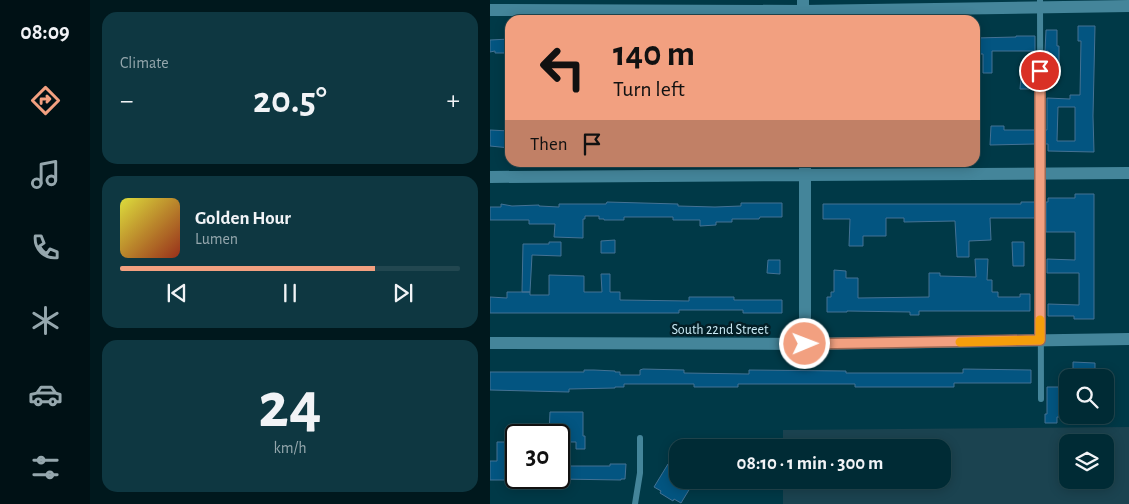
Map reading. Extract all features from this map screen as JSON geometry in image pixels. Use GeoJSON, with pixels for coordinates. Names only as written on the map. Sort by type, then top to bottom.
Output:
{"type":"FeatureCollection","features":[{"type":"Feature","properties":{"kind":"street"},"geometry":{"type":"LineString","coordinates":[[490,10],[803,10],[1040,4],[1129,6]]}},
{"type":"Feature","properties":{"kind":"street"},"geometry":{"type":"LineString","coordinates":[[805,169],[805,344]]}},
{"type":"Feature","properties":{"kind":"street"},"geometry":{"type":"LineString","coordinates":[[490,177],[805,169],[1040,174],[1129,173]]}},
{"type":"Feature","properties":{"kind":"street","name":"South 22nd Street"},"geometry":{"type":"LineString","coordinates":[[490,343],[805,344],[1129,339]]}},
{"type":"Feature","properties":{"kind":"lane"},"geometry":{"type":"LineString","coordinates":[[1040,4],[1041,399]]}},
{"type":"Feature","properties":{"kind":"lane"},"geometry":{"type":"LineString","coordinates":[[635,504],[640,473],[640,438]]}},
{"type":"Feature","properties":{"kind":"shaded area"},"geometry":{"type":"Polygon","coordinates":[[[1129,427],[1129,504],[783,504],[783,489],[951,489],[951,439],[783,439],[783,430],[1129,427]]]}},
{"type":"Feature","properties":{"kind":"building"},"geometry":{"type":"Polygon","coordinates":[[[1078,26],[1095,26],[1094,152],[1048,151],[1048,144],[1045,144],[1047,98],[1070,99],[1070,95],[1080,95],[1081,41],[1078,41],[1078,26]],[[1058,107],[1057,141],[1075,141],[1075,107],[1058,107]]]}},
{"type":"Feature","properties":{"kind":"building"},"geometry":{"type":"Polygon","coordinates":[[[1046,30],[1057,30],[1059,79],[1047,79],[1048,51],[1045,51],[1046,30]]]}},
{"type":"Feature","properties":{"kind":"building"},"geometry":{"type":"Polygon","coordinates":[[[1035,36],[1035,51],[992,51],[992,73],[983,73],[983,54],[980,54],[980,38],[1035,36]]]}},
{"type":"Feature","properties":{"kind":"building"},"geometry":{"type":"Polygon","coordinates":[[[505,39],[505,53],[490,52],[490,40],[505,39]]]}},
{"type":"Feature","properties":{"kind":"building"},"geometry":{"type":"Polygon","coordinates":[[[1021,77],[1034,77],[1034,89],[1020,89],[1021,77]]]}},
{"type":"Feature","properties":{"kind":"building"},"geometry":{"type":"Polygon","coordinates":[[[991,126],[1004,126],[1004,130],[1035,130],[1035,144],[990,145],[991,126]]]}},
{"type":"Feature","properties":{"kind":"building"},"geometry":{"type":"Polygon","coordinates":[[[490,130],[505,131],[505,148],[490,146],[490,130]]]}},
{"type":"Feature","properties":{"kind":"building"},"geometry":{"type":"Polygon","coordinates":[[[1075,194],[1094,194],[1094,319],[1074,319],[1074,316],[1048,316],[1048,304],[1079,305],[1079,273],[1047,273],[1047,259],[1075,260],[1075,232],[1046,232],[1046,202],[1048,202],[1048,198],[1075,198],[1075,194]]]}},
{"type":"Feature","properties":{"kind":"building"},"geometry":{"type":"Polygon","coordinates":[[[607,202],[715,207],[741,206],[741,203],[782,203],[782,217],[732,219],[732,222],[716,222],[716,225],[700,226],[700,220],[673,220],[673,217],[624,217],[624,220],[604,220],[599,219],[599,216],[585,216],[585,219],[583,219],[583,238],[554,237],[555,224],[529,224],[529,220],[490,220],[490,207],[501,207],[501,204],[559,207],[559,204],[606,204],[607,202]]]}},
{"type":"Feature","properties":{"kind":"building"},"geometry":{"type":"Polygon","coordinates":[[[1021,202],[1036,202],[1036,218],[990,218],[991,240],[969,241],[969,257],[957,257],[955,221],[904,222],[904,218],[886,218],[886,236],[863,236],[863,246],[849,246],[850,219],[823,219],[823,204],[1021,204],[1021,202]]]}},
{"type":"Feature","properties":{"kind":"building"},"geometry":{"type":"Polygon","coordinates":[[[615,240],[615,253],[601,253],[601,241],[615,240]]]}},
{"type":"Feature","properties":{"kind":"building"},"geometry":{"type":"Polygon","coordinates":[[[549,242],[561,242],[561,256],[532,255],[530,292],[522,292],[523,244],[549,244],[549,242]]]}},
{"type":"Feature","properties":{"kind":"building"},"geometry":{"type":"Polygon","coordinates":[[[1012,242],[1024,242],[1024,266],[1013,266],[1012,242]]]}},
{"type":"Feature","properties":{"kind":"building"},"geometry":{"type":"Polygon","coordinates":[[[975,259],[988,259],[987,280],[992,280],[992,292],[998,292],[998,297],[1020,297],[1020,294],[1030,294],[1030,311],[919,311],[919,315],[910,315],[910,312],[827,312],[827,297],[831,297],[831,292],[834,292],[834,270],[846,271],[846,278],[858,278],[858,298],[929,297],[929,273],[940,273],[940,276],[976,277],[975,259]]]}},
{"type":"Feature","properties":{"kind":"building"},"geometry":{"type":"Polygon","coordinates":[[[768,260],[780,260],[780,274],[767,273],[768,260]]]}},
{"type":"Feature","properties":{"kind":"building"},"geometry":{"type":"Polygon","coordinates":[[[601,274],[610,274],[610,292],[620,292],[620,300],[689,301],[689,297],[734,297],[734,300],[782,300],[782,313],[743,313],[743,310],[679,310],[679,313],[490,313],[490,297],[507,298],[507,292],[530,292],[530,295],[549,295],[549,275],[584,276],[584,292],[602,292],[601,274]]]}},
{"type":"Feature","properties":{"kind":"building"},"geometry":{"type":"Polygon","coordinates":[[[1073,362],[1095,363],[1095,369],[1073,369],[1073,362]]]}},
{"type":"Feature","properties":{"kind":"building"},"geometry":{"type":"Polygon","coordinates":[[[963,369],[1031,370],[1031,383],[954,383],[954,387],[855,387],[855,384],[738,384],[738,387],[694,387],[694,384],[624,384],[624,387],[615,388],[569,389],[569,392],[490,390],[490,372],[584,372],[584,370],[594,370],[615,371],[620,372],[620,375],[640,375],[640,370],[684,370],[684,373],[749,374],[749,370],[846,371],[846,373],[963,373],[963,369]]]}},
{"type":"Feature","properties":{"kind":"building"},"geometry":{"type":"Polygon","coordinates":[[[1047,387],[1059,387],[1059,417],[1057,417],[1057,423],[1045,423],[1045,414],[1047,414],[1047,387]]]}},
{"type":"Feature","properties":{"kind":"building"},"geometry":{"type":"Polygon","coordinates":[[[550,412],[583,412],[585,449],[576,449],[576,442],[570,442],[570,424],[549,424],[550,412]]]}},
{"type":"Feature","properties":{"kind":"building"},"geometry":{"type":"Polygon","coordinates":[[[497,442],[505,442],[505,480],[490,480],[490,461],[497,461],[497,442]]]}},
{"type":"Feature","properties":{"kind":"building"},"geometry":{"type":"Polygon","coordinates":[[[610,464],[626,464],[625,479],[570,479],[570,466],[610,466],[610,464]]]}},
{"type":"Feature","properties":{"kind":"building"},"geometry":{"type":"Polygon","coordinates":[[[668,464],[669,489],[690,489],[681,503],[674,499],[673,501],[654,487],[668,464]]]}},
{"type":"Feature","properties":{"kind":"slow traffic"},"geometry":{"type":"LineString","coordinates":[[960,342],[1040,340],[1040,320]]}},
{"type":"Feature","properties":{"kind":"route"},"geometry":{"type":"LineString","coordinates":[[805,344],[1040,340],[1040,71]]}}]}
